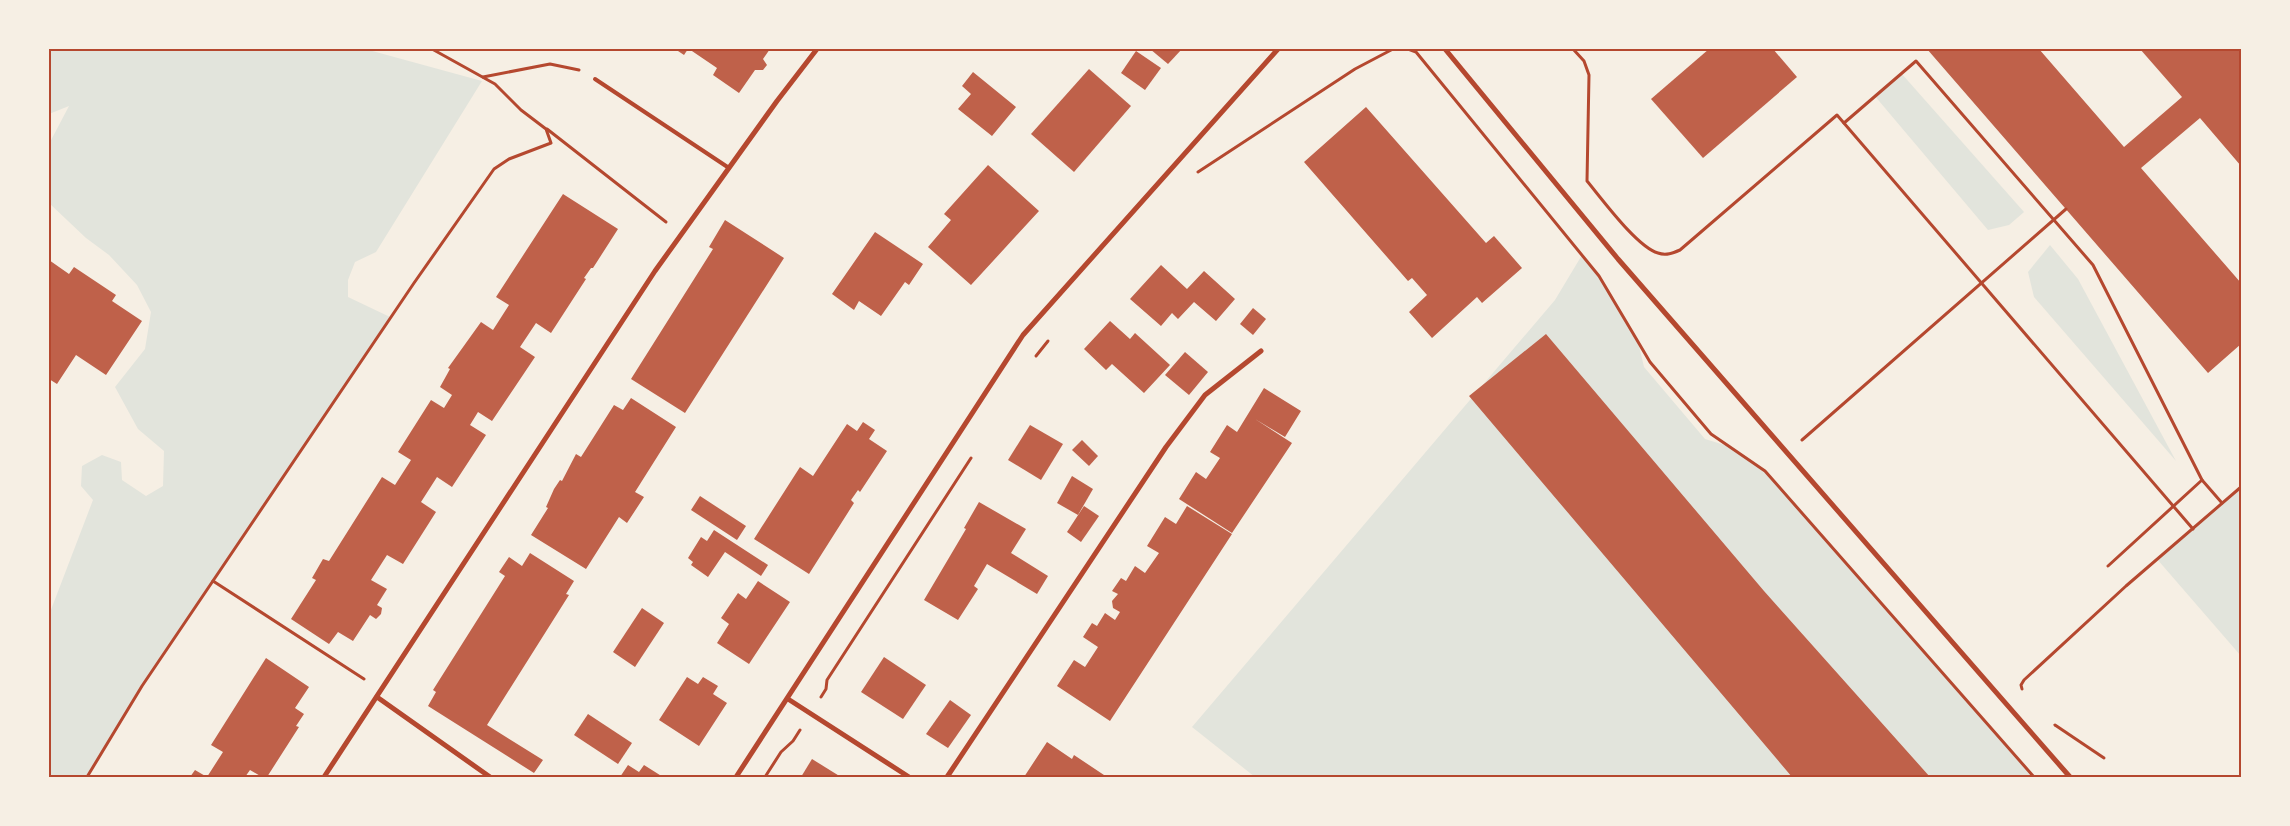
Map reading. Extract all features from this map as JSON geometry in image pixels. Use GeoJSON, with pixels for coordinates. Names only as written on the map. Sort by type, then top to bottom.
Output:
{"type":"FeatureCollection","features":[{"type":"Feature","properties":{"kind":"street"},"geometry":{"type":"LineString","coordinates":[[324,777],[650,279],[777,101],[817,49]]}},
{"type":"Feature","properties":{"kind":"street"},"geometry":{"type":"LineString","coordinates":[[736,777],[1023,335],[1278,49]]}},
{"type":"Feature","properties":{"kind":"street"},"geometry":{"type":"LineString","coordinates":[[1446,49],[1618,259],[1786,454],[2070,777]]}},
{"type":"Feature","properties":{"kind":"street"},"geometry":{"type":"LineString","coordinates":[[947,777],[1166,447],[1205,394],[1261,351]]}},
{"type":"Feature","properties":{"kind":"street"},"geometry":{"type":"LineString","coordinates":[[377,697],[490,777]]}},
{"type":"Feature","properties":{"kind":"street"},"geometry":{"type":"LineString","coordinates":[[788,699],[909,777]]}},
{"type":"Feature","properties":{"kind":"lane"},"geometry":{"type":"LineString","coordinates":[[595,79],[729,168]]}},
{"type":"Feature","properties":{"kind":"path"},"geometry":{"type":"LineString","coordinates":[[432,49],[495,84],[521,110],[681,235]]}},
{"type":"Feature","properties":{"kind":"path"},"geometry":{"type":"LineString","coordinates":[[1194,176],[1200,170],[1355,69],[1394,49]]}},
{"type":"Feature","properties":{"kind":"path"},"geometry":{"type":"LineString","coordinates":[[1408,49],[1416,52],[1599,276],[1650,362],[1711,434],[1765,471],[2034,777]]}},
{"type":"Feature","properties":{"kind":"path"},"geometry":{"type":"LineString","coordinates":[[1574,49],[1584,62],[1588,75],[1587,181],[1638,241],[1658,254],[1668,254],[1680,250],[1837,114],[2174,505],[2192,529]]}},
{"type":"Feature","properties":{"kind":"path"},"geometry":{"type":"LineString","coordinates":[[1844,122],[1916,61],[2093,265],[2202,480],[2222,503]]}},
{"type":"Feature","properties":{"kind":"path"},"geometry":{"type":"LineString","coordinates":[[483,77],[550,64],[582,70]]}},
{"type":"Feature","properties":{"kind":"path"},"geometry":{"type":"LineString","coordinates":[[87,777],[142,686],[414,283],[494,169],[509,159],[551,143],[546,129]]}},
{"type":"Feature","properties":{"kind":"path"},"geometry":{"type":"LineString","coordinates":[[1765,471],[1921,338],[1982,281],[2066,209]]}},
{"type":"Feature","properties":{"kind":"path"},"geometry":{"type":"LineString","coordinates":[[1031,364],[1051,337]]}},
{"type":"Feature","properties":{"kind":"path"},"geometry":{"type":"LineString","coordinates":[[764,777],[781,752],[793,741],[811,714],[826,688],[826,680],[972,456]]}},
{"type":"Feature","properties":{"kind":"path"},"geometry":{"type":"LineString","coordinates":[[2108,566],[2202,480]]}},
{"type":"Feature","properties":{"kind":"path"},"geometry":{"type":"LineString","coordinates":[[2022,690],[2021,685],[2024,680],[2126,586],[2241,487]]}},
{"type":"Feature","properties":{"kind":"path"},"geometry":{"type":"LineString","coordinates":[[213,581],[381,690]]}},
{"type":"Feature","properties":{"kind":"path"},"geometry":{"type":"LineString","coordinates":[[2050,720],[2056,727],[2104,758]]}},
{"type":"Feature","properties":{"kind":"shaded area"},"geometry":{"type":"Polygon","coordinates":[[[49,49],[365,49],[482,81],[376,252],[355,262],[348,280],[348,297],[390,317],[142,686],[87,777],[49,777],[49,615],[93,500],[81,486],[82,466],[102,455],[121,462],[122,480],[146,496],[163,486],[164,451],[138,429],[115,387],[145,349],[151,312],[137,285],[109,255],[86,238],[49,203],[49,144],[69,106],[49,114],[49,49]]]}},
{"type":"Feature","properties":{"kind":"shaded area"},"geometry":{"type":"Polygon","coordinates":[[[1901,73],[2024,212],[2009,225],[1988,230],[1874,95],[1901,73]]]}},
{"type":"Feature","properties":{"kind":"shaded area"},"geometry":{"type":"Polygon","coordinates":[[[2050,245],[2078,279],[2176,461],[2034,297],[2028,272],[2050,245]]]}},
{"type":"Feature","properties":{"kind":"shaded area"},"geometry":{"type":"Polygon","coordinates":[[[1582,255],[1599,276],[1639,346],[1644,367],[1705,439],[1731,447],[1765,471],[2034,777],[1255,777],[1192,727],[1555,300],[1582,255]]]}},
{"type":"Feature","properties":{"kind":"shaded area"},"geometry":{"type":"Polygon","coordinates":[[[2241,487],[2241,656],[2157,559],[2241,487]]]}},
{"type":"Feature","properties":{"kind":"building"},"geometry":{"type":"Polygon","coordinates":[[[675,49],[688,49],[684,55],[675,49]]]}},
{"type":"Feature","properties":{"kind":"building"},"geometry":{"type":"Polygon","coordinates":[[[689,49],[770,49],[763,59],[767,65],[763,70],[755,70],[739,93],[713,75],[717,68],[689,49]]]}},
{"type":"Feature","properties":{"kind":"building"},"geometry":{"type":"Polygon","coordinates":[[[1150,49],[1182,49],[1168,64],[1150,49]]]}},
{"type":"Feature","properties":{"kind":"building"},"geometry":{"type":"Polygon","coordinates":[[[1709,49],[1773,49],[1797,77],[1703,158],[1651,99],[1709,49]]]}},
{"type":"Feature","properties":{"kind":"building"},"geometry":{"type":"Polygon","coordinates":[[[1927,49],[2039,49],[2124,147],[2182,97],[2140,49],[2241,49],[2241,166],[2200,118],[2141,168],[2241,283],[2241,344],[2208,373],[1927,49]]]}},
{"type":"Feature","properties":{"kind":"building"},"geometry":{"type":"Polygon","coordinates":[[[1136,51],[1161,68],[1145,90],[1121,73],[1136,51]]]}},
{"type":"Feature","properties":{"kind":"building"},"geometry":{"type":"Polygon","coordinates":[[[1089,69],[1131,106],[1074,172],[1031,134],[1089,69]]]}},
{"type":"Feature","properties":{"kind":"building"},"geometry":{"type":"Polygon","coordinates":[[[973,72],[1016,107],[992,136],[958,109],[971,94],[962,86],[973,72]]]}},
{"type":"Feature","properties":{"kind":"building"},"geometry":{"type":"Polygon","coordinates":[[[1366,107],[1486,243],[1494,236],[1522,268],[1482,303],[1477,297],[1432,338],[1409,312],[1427,295],[1412,278],[1408,281],[1304,162],[1366,107]]]}},
{"type":"Feature","properties":{"kind":"building"},"geometry":{"type":"Polygon","coordinates":[[[988,165],[1039,211],[971,285],[928,247],[951,220],[944,214],[988,165]]]}},
{"type":"Feature","properties":{"kind":"building"},"geometry":{"type":"Polygon","coordinates":[[[563,194],[618,229],[593,268],[584,278],[586,279],[551,333],[536,323],[520,347],[535,357],[492,421],[478,412],[470,425],[486,435],[452,487],[437,477],[421,502],[436,512],[403,564],[387,555],[371,580],[387,589],[377,605],[382,608],[381,614],[376,619],[370,615],[353,641],[338,632],[329,644],[291,619],[316,580],[312,578],[323,559],[329,561],[382,477],[395,485],[411,460],[398,452],[431,400],[444,408],[452,395],[440,387],[450,369],[448,368],[481,322],[493,330],[509,305],[496,297],[563,194]]]}},
{"type":"Feature","properties":{"kind":"building"},"geometry":{"type":"Polygon","coordinates":[[[725,220],[784,258],[685,413],[631,379],[713,249],[709,247],[725,220]]]}},
{"type":"Feature","properties":{"kind":"building"},"geometry":{"type":"Polygon","coordinates":[[[875,232],[923,264],[909,285],[905,282],[881,316],[859,301],[854,310],[832,294],[875,232]]]}},
{"type":"Feature","properties":{"kind":"building"},"geometry":{"type":"Polygon","coordinates":[[[49,260],[69,274],[74,267],[116,295],[112,301],[142,321],[106,375],[76,355],[57,384],[49,379],[49,260]]]}},
{"type":"Feature","properties":{"kind":"building"},"geometry":{"type":"Polygon","coordinates":[[[1161,265],[1187,289],[1204,271],[1235,299],[1216,321],[1194,302],[1178,319],[1172,313],[1161,326],[1130,299],[1161,265]]]}},
{"type":"Feature","properties":{"kind":"building"},"geometry":{"type":"Polygon","coordinates":[[[1253,308],[1266,319],[1253,335],[1240,324],[1253,308]]]}},
{"type":"Feature","properties":{"kind":"building"},"geometry":{"type":"Polygon","coordinates":[[[1110,321],[1130,339],[1135,333],[1170,365],[1144,393],[1112,364],[1106,370],[1084,349],[1110,321]]]}},
{"type":"Feature","properties":{"kind":"building"},"geometry":{"type":"Polygon","coordinates":[[[1546,334],[1764,591],[1930,777],[1792,777],[1469,396],[1546,334]]]}},
{"type":"Feature","properties":{"kind":"building"},"geometry":{"type":"Polygon","coordinates":[[[1185,352],[1208,372],[1189,395],[1165,375],[1185,352]]]}},
{"type":"Feature","properties":{"kind":"building"},"geometry":{"type":"Polygon","coordinates":[[[1264,388],[1301,411],[1285,437],[1255,419],[1292,443],[1232,533],[1179,499],[1196,472],[1206,479],[1220,458],[1210,452],[1227,425],[1237,432],[1264,388]]]}},
{"type":"Feature","properties":{"kind":"building"},"geometry":{"type":"Polygon","coordinates":[[[631,398],[676,427],[635,492],[644,497],[627,523],[619,517],[586,569],[531,535],[548,508],[546,507],[554,489],[560,480],[562,481],[576,454],[581,457],[614,405],[623,410],[631,398]]]}},
{"type":"Feature","properties":{"kind":"building"},"geometry":{"type":"Polygon","coordinates":[[[863,422],[875,430],[869,439],[887,451],[860,492],[858,490],[851,500],[854,503],[809,574],[754,539],[800,467],[813,476],[847,424],[857,431],[863,422]]]}},
{"type":"Feature","properties":{"kind":"building"},"geometry":{"type":"Polygon","coordinates":[[[1030,425],[1063,444],[1041,480],[1008,460],[1030,425]]]}},
{"type":"Feature","properties":{"kind":"building"},"geometry":{"type":"Polygon","coordinates":[[[1082,440],[1098,456],[1089,466],[1072,450],[1082,440]]]}},
{"type":"Feature","properties":{"kind":"building"},"geometry":{"type":"Polygon","coordinates":[[[1072,476],[1093,489],[1078,515],[1057,503],[1072,476]]]}},
{"type":"Feature","properties":{"kind":"building"},"geometry":{"type":"Polygon","coordinates":[[[700,496],[746,526],[737,540],[691,510],[700,496]]]}},
{"type":"Feature","properties":{"kind":"building"},"geometry":{"type":"Polygon","coordinates":[[[979,502],[1026,529],[1011,553],[1048,576],[1037,594],[987,564],[974,586],[978,589],[958,620],[924,600],[966,529],[964,528],[979,502]]]}},
{"type":"Feature","properties":{"kind":"building"},"geometry":{"type":"Polygon","coordinates":[[[1084,506],[1099,516],[1081,542],[1067,532],[1084,506]]]}},
{"type":"Feature","properties":{"kind":"building"},"geometry":{"type":"Polygon","coordinates":[[[1187,506],[1232,534],[1110,721],[1057,686],[1074,660],[1085,667],[1098,647],[1083,637],[1092,623],[1097,626],[1105,613],[1115,620],[1120,612],[1113,608],[1112,601],[1118,594],[1112,591],[1121,578],[1126,581],[1135,566],[1145,573],[1159,553],[1147,546],[1165,517],[1176,524],[1187,506]]]}},
{"type":"Feature","properties":{"kind":"building"},"geometry":{"type":"Polygon","coordinates":[[[714,530],[768,565],[761,576],[725,552],[708,577],[691,565],[693,562],[688,558],[701,537],[707,541],[714,530]]]}},
{"type":"Feature","properties":{"kind":"building"},"geometry":{"type":"Polygon","coordinates":[[[530,553],[574,581],[566,594],[569,595],[487,725],[543,760],[534,773],[428,706],[436,692],[433,690],[505,576],[499,572],[509,557],[522,566],[530,553]]]}},
{"type":"Feature","properties":{"kind":"building"},"geometry":{"type":"Polygon","coordinates":[[[758,581],[790,602],[749,664],[717,643],[729,624],[721,618],[738,593],[746,599],[758,581]]]}},
{"type":"Feature","properties":{"kind":"building"},"geometry":{"type":"Polygon","coordinates":[[[642,608],[664,623],[635,667],[613,652],[642,608]]]}},
{"type":"Feature","properties":{"kind":"building"},"geometry":{"type":"Polygon","coordinates":[[[884,657],[926,685],[903,719],[861,692],[884,657]]]}},
{"type":"Feature","properties":{"kind":"building"},"geometry":{"type":"Polygon","coordinates":[[[266,658],[309,687],[295,708],[304,714],[296,726],[299,727],[267,777],[262,777],[250,770],[245,777],[207,777],[223,752],[211,745],[266,658]]]}},
{"type":"Feature","properties":{"kind":"building"},"geometry":{"type":"Polygon","coordinates":[[[687,677],[698,684],[703,677],[718,686],[713,694],[727,703],[699,746],[659,720],[687,677]]]}},
{"type":"Feature","properties":{"kind":"building"},"geometry":{"type":"Polygon","coordinates":[[[950,700],[971,715],[948,748],[926,734],[950,700]]]}},
{"type":"Feature","properties":{"kind":"building"},"geometry":{"type":"Polygon","coordinates":[[[588,714],[632,743],[618,764],[574,735],[588,714]]]}},
{"type":"Feature","properties":{"kind":"building"},"geometry":{"type":"Polygon","coordinates":[[[1047,742],[1072,759],[1074,755],[1107,777],[1024,777],[1047,742]]]}},
{"type":"Feature","properties":{"kind":"building"},"geometry":{"type":"Polygon","coordinates":[[[812,759],[841,777],[801,777],[812,759]]]}},
{"type":"Feature","properties":{"kind":"building"},"geometry":{"type":"Polygon","coordinates":[[[628,765],[639,772],[644,765],[663,777],[620,777],[628,765]]]}},
{"type":"Feature","properties":{"kind":"building"},"geometry":{"type":"Polygon","coordinates":[[[195,770],[207,777],[190,777],[195,770]]]}}]}
